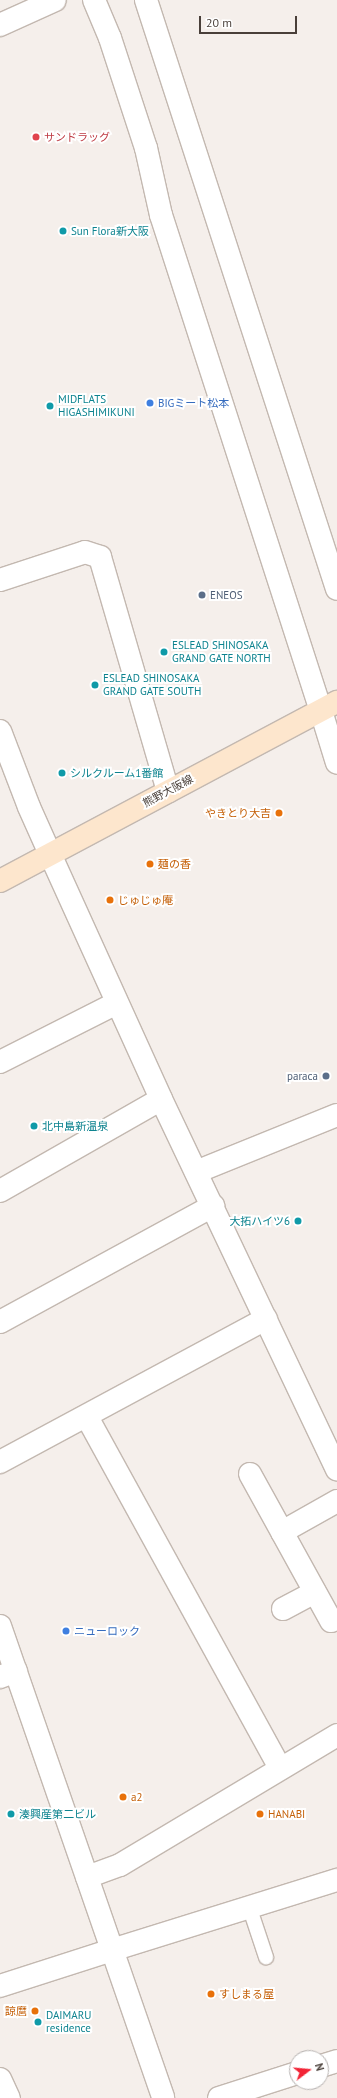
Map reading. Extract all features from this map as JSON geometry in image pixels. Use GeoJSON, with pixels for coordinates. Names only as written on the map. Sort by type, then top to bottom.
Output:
{"type":"FeatureCollection","features":[{"type":"Feature","properties":{"kind":"main road","name":"熊野大阪線"},"geometry":{"type":"LineString","coordinates":[[0,881],[329,707]]}},
{"type":"Feature","properties":{"kind":"street"},"geometry":{"type":"LineString","coordinates":[[0,25],[54,0]]}},
{"type":"Feature","properties":{"kind":"street"},"geometry":{"type":"LineString","coordinates":[[94,0],[110,38],[143,141],[161,215],[329,707],[337,763]]}},
{"type":"Feature","properties":{"kind":"street"},"geometry":{"type":"LineString","coordinates":[[146,0],[337,589]]}},
{"type":"Feature","properties":{"kind":"street"},"geometry":{"type":"LineString","coordinates":[[0,580],[85,552],[100,557],[168,791]]}},
{"type":"Feature","properties":{"kind":"street"},"geometry":{"type":"LineString","coordinates":[[0,731],[29,807],[117,1003],[337,1469]]}},
{"type":"Feature","properties":{"kind":"street"},"geometry":{"type":"LineString","coordinates":[[0,1062],[117,1003]]}},
{"type":"Feature","properties":{"kind":"street"},"geometry":{"type":"LineString","coordinates":[[0,1191],[161,1099]]}},
{"type":"Feature","properties":{"kind":"street"},"geometry":{"type":"LineString","coordinates":[[196,1172],[337,1115]]}},
{"type":"Feature","properties":{"kind":"street"},"geometry":{"type":"LineString","coordinates":[[0,1322],[213,1206]]}},
{"type":"Feature","properties":{"kind":"street"},"geometry":{"type":"LineString","coordinates":[[0,1462],[87,1417],[266,1319]]}},
{"type":"Feature","properties":{"kind":"street"},"geometry":{"type":"LineString","coordinates":[[87,1417],[280,1768]]}},
{"type":"Feature","properties":{"kind":"street"},"geometry":{"type":"LineString","coordinates":[[250,1474],[331,1621]]}},
{"type":"Feature","properties":{"kind":"street"},"geometry":{"type":"LineString","coordinates":[[282,1532],[337,1500]]}},
{"type":"Feature","properties":{"kind":"street"},"geometry":{"type":"LineString","coordinates":[[283,1609],[315,1592]]}},
{"type":"Feature","properties":{"kind":"street"},"geometry":{"type":"LineString","coordinates":[[0,1626],[8,1674],[87,1877],[163,2098]]}},
{"type":"Feature","properties":{"kind":"street"},"geometry":{"type":"LineString","coordinates":[[87,1877],[120,1865],[337,1735]]}},
{"type":"Feature","properties":{"kind":"street"},"geometry":{"type":"LineString","coordinates":[[0,1986],[112,1950],[250,1909],[337,1880]]}},
{"type":"Feature","properties":{"kind":"street"},"geometry":{"type":"LineString","coordinates":[[219,2098],[289,2076]]}},
{"type":"Feature","properties":{"kind":"street"},"geometry":{"type":"LineString","coordinates":[[0,2079],[9,2098]]}},
{"type":"Feature","properties":{"kind":"lane"},"geometry":{"type":"LineString","coordinates":[[250,1909],[266,1957]]}},
{"type":"Feature","properties":{"kind":"place","name":"サンドラッグ"},"geometry":{"type":"Point","coordinates":[36,137]}},
{"type":"Feature","properties":{"kind":"place","name":"Sun Flora新大阪"},"geometry":{"type":"Point","coordinates":[63,231]}},
{"type":"Feature","properties":{"kind":"place","name":"BIGミート松本"},"geometry":{"type":"Point","coordinates":[150,403]}},
{"type":"Feature","properties":{"kind":"place","name":"MIDFLATS HIGASHIMIKUNI"},"geometry":{"type":"Point","coordinates":[50,406]}},
{"type":"Feature","properties":{"kind":"place","name":"ENEOS"},"geometry":{"type":"Point","coordinates":[202,595]}},
{"type":"Feature","properties":{"kind":"place","name":"ESLEAD SHINOSAKA GRAND GATE NORTH"},"geometry":{"type":"Point","coordinates":[164,652]}},
{"type":"Feature","properties":{"kind":"place","name":"ESLEAD SHINOSAKA GRAND GATE SOUTH"},"geometry":{"type":"Point","coordinates":[95,685]}},
{"type":"Feature","properties":{"kind":"place","name":"シルクルーム1番館"},"geometry":{"type":"Point","coordinates":[62,773]}},
{"type":"Feature","properties":{"kind":"place","name":"やきとり大吉"},"geometry":{"type":"Point","coordinates":[279,813]}},
{"type":"Feature","properties":{"kind":"place","name":"麺の香"},"geometry":{"type":"Point","coordinates":[150,864]}},
{"type":"Feature","properties":{"kind":"place","name":"じゅじゅ庵"},"geometry":{"type":"Point","coordinates":[110,900]}},
{"type":"Feature","properties":{"kind":"place","name":"paraca"},"geometry":{"type":"Point","coordinates":[326,1076]}},
{"type":"Feature","properties":{"kind":"place","name":"北中島新温泉"},"geometry":{"type":"Point","coordinates":[34,1126]}},
{"type":"Feature","properties":{"kind":"place","name":"大拓ハイツ6"},"geometry":{"type":"Point","coordinates":[298,1221]}},
{"type":"Feature","properties":{"kind":"place","name":"ニューロック"},"geometry":{"type":"Point","coordinates":[66,1631]}},
{"type":"Feature","properties":{"kind":"place","name":"a2"},"geometry":{"type":"Point","coordinates":[123,1797]}},
{"type":"Feature","properties":{"kind":"place","name":"湊興産第二ビル"},"geometry":{"type":"Point","coordinates":[11,1814]}},
{"type":"Feature","properties":{"kind":"place","name":"HANABI"},"geometry":{"type":"Point","coordinates":[260,1814]}},
{"type":"Feature","properties":{"kind":"place","name":"すしまる屋"},"geometry":{"type":"Point","coordinates":[211,1994]}},
{"type":"Feature","properties":{"kind":"place","name":"諒麿"},"geometry":{"type":"Point","coordinates":[35,2011]}},
{"type":"Feature","properties":{"kind":"place","name":"DAIMARU residence"},"geometry":{"type":"Point","coordinates":[38,2022]}}]}
